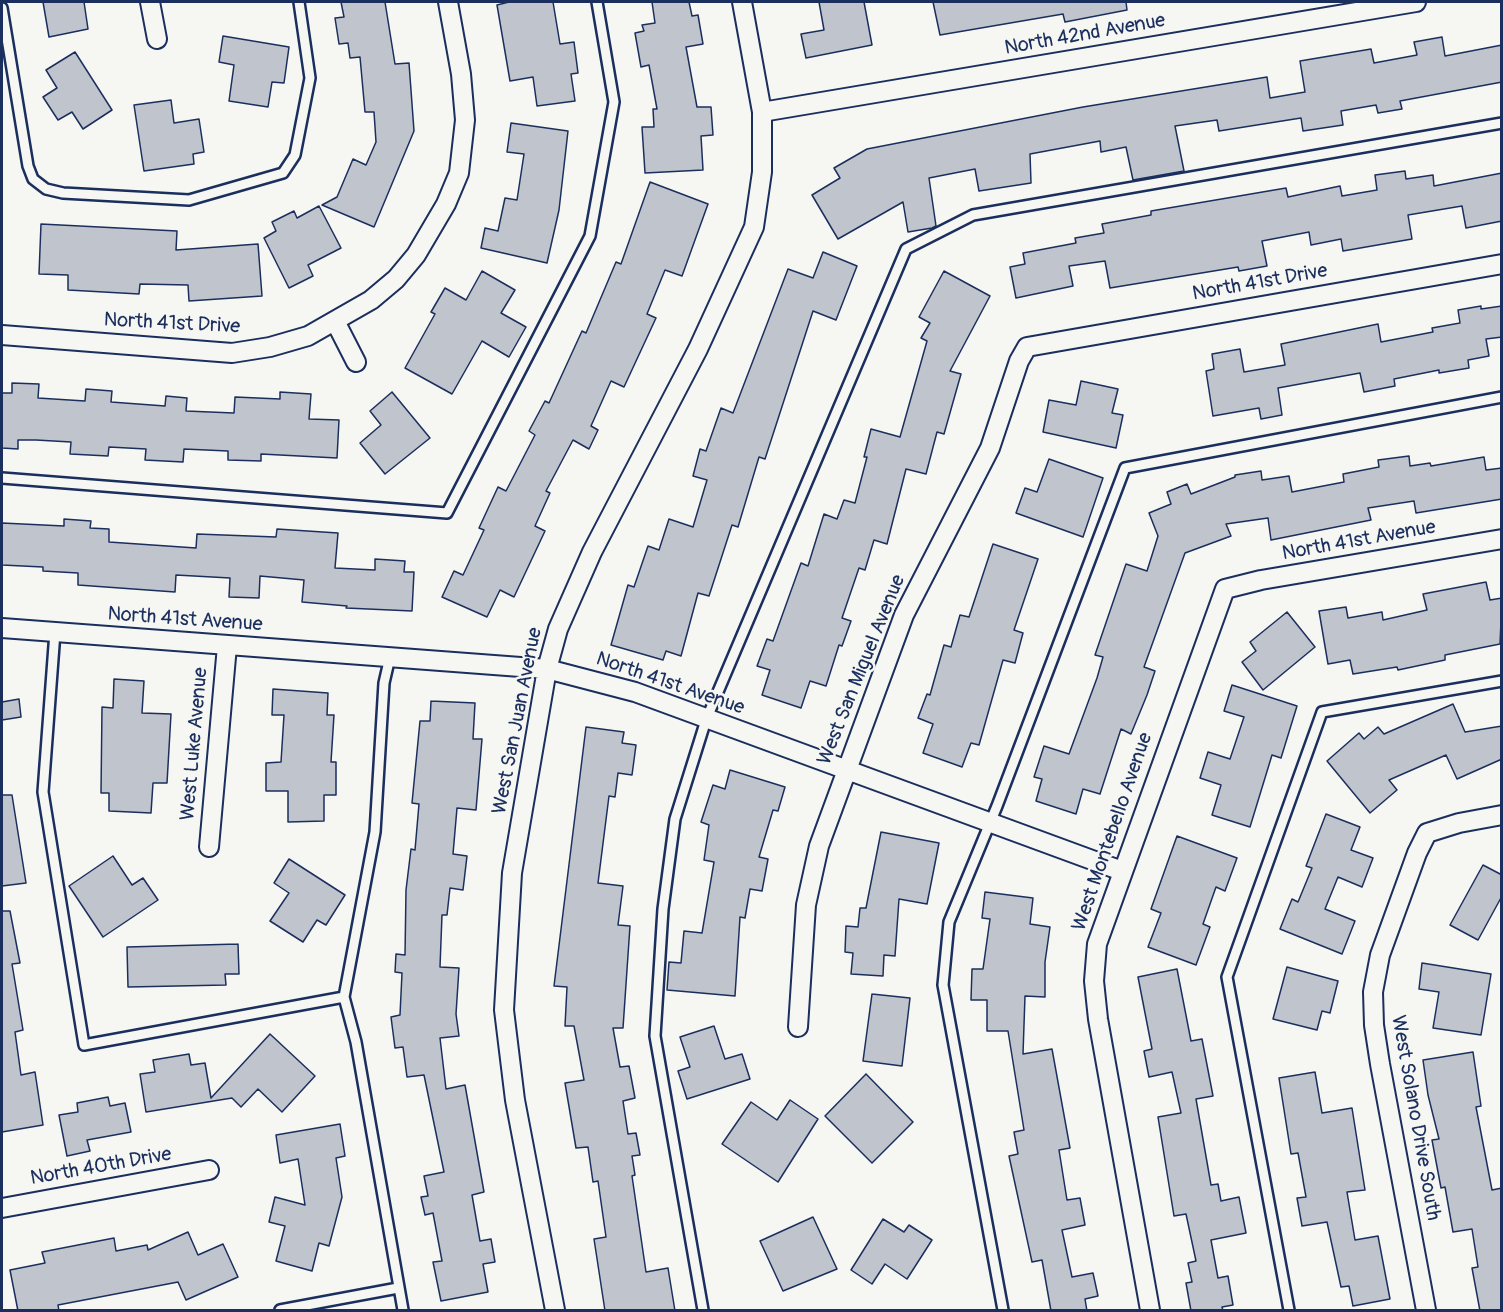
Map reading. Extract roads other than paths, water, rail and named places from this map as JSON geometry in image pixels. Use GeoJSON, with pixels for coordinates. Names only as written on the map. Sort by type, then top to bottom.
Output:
{"type":"FeatureCollection","features":[{"type":"Feature","properties":{"kind":"street"},"geometry":{"type":"LineString","coordinates":[[150,2],[157,39]]}},
{"type":"Feature","properties":{"kind":"street","name":"North 41st Drive"},"geometry":{"type":"LineString","coordinates":[[2,335],[232,353],[270,347],[308,336],[371,300],[396,279],[428,235],[446,204],[459,172],[465,120],[461,74],[448,2]]}},
{"type":"Feature","properties":{"kind":"street","name":"West San Juan Avenue"},"geometry":{"type":"LineString","coordinates":[[555,1311],[515,1100],[504,1010],[512,873],[547,669],[558,629],[592,552],[698,349],[754,227],[762,172],[762,112],[742,2]]}},
{"type":"Feature","properties":{"kind":"street","name":"North 42nd Avenue"},"geometry":{"type":"LineString","coordinates":[[762,112],[1416,2]]}},
{"type":"Feature","properties":{"kind":"street","name":"North 41st Drive"},"geometry":{"type":"LineString","coordinates":[[1027,346],[1502,264]]}},
{"type":"Feature","properties":{"kind":"street"},"geometry":{"type":"LineString","coordinates":[[335,321],[356,362]]}},
{"type":"Feature","properties":{"kind":"street","name":"West San Miguel Avenue"},"geometry":{"type":"LineString","coordinates":[[798,1027],[806,905],[819,846],[904,615],[945,531],[990,448],[1019,361],[1027,346]]}},
{"type":"Feature","properties":{"kind":"street","name":"North 41st Avenue"},"geometry":{"type":"LineString","coordinates":[[1225,589],[1261,580],[1502,539]]}},
{"type":"Feature","properties":{"kind":"street","name":"West Montebello Avenue"},"geometry":{"type":"LineString","coordinates":[[1150,1311],[1100,1031],[1094,981],[1097,944],[1225,589]]}},
{"type":"Feature","properties":{"kind":"street","name":"North 41st Avenue"},"geometry":{"type":"LineString","coordinates":[[2,628],[547,669],[635,692],[1122,871]]}},
{"type":"Feature","properties":{"kind":"street","name":"West Luke Avenue"},"geometry":{"type":"LineString","coordinates":[[208,847],[227,645]]}},
{"type":"Feature","properties":{"kind":"street","name":"West Solano Drive South"},"geometry":{"type":"LineString","coordinates":[[1426,1311],[1380,1064],[1374,1025],[1373,992],[1380,955],[1417,853],[1427,833],[1459,823],[1502,815]]}},
{"type":"Feature","properties":{"kind":"street","name":"North 40th Drive"},"geometry":{"type":"LineString","coordinates":[[2,1208],[209,1170]]}},
{"type":"Feature","properties":{"kind":"lane"},"geometry":{"type":"LineString","coordinates":[[2,8],[28,166],[33,179],[46,189],[63,193],[189,200],[283,173],[295,155],[310,78],[299,2]]}},
{"type":"Feature","properties":{"kind":"lane"},"geometry":{"type":"LineString","coordinates":[[2,478],[447,513],[590,236],[614,102],[597,2]]}},
{"type":"Feature","properties":{"kind":"lane"},"geometry":{"type":"LineString","coordinates":[[703,1311],[655,1036],[663,909],[675,819],[706,720],[906,249],[973,214],[1502,123]]}},
{"type":"Feature","properties":{"kind":"lane"},"geometry":{"type":"LineString","coordinates":[[1002,1311],[943,985],[949,922],[991,822],[1125,468],[1502,396]]}},
{"type":"Feature","properties":{"kind":"lane"},"geometry":{"type":"LineString","coordinates":[[55,632],[43,792],[84,1045],[344,997]]}},
{"type":"Feature","properties":{"kind":"lane"},"geometry":{"type":"LineString","coordinates":[[390,657],[384,683],[375,832],[344,997],[356,1042],[403,1311]]}},
{"type":"Feature","properties":{"kind":"lane"},"geometry":{"type":"LineString","coordinates":[[1289,1311],[1227,977],[1322,712],[1502,681]]}},
{"type":"Feature","properties":{"kind":"lane"},"geometry":{"type":"LineString","coordinates":[[280,1311],[398,1287]]}}]}
